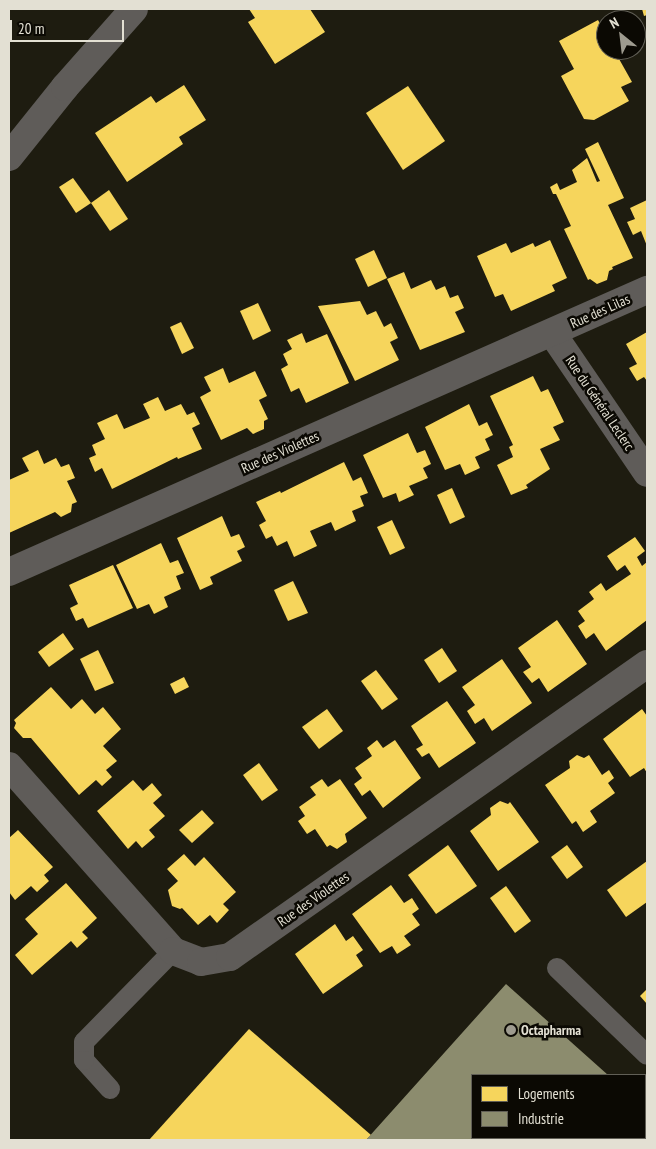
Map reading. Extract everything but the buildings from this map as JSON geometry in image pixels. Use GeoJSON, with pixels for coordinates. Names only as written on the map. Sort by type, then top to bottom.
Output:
{"type":"FeatureCollection","features":[{"type":"Feature","properties":{"kind":"street"},"geometry":{"type":"LineString","coordinates":[[9,157],[65,87],[134,9]]}},
{"type":"Feature","properties":{"kind":"street","name":"Rue des Lilas"},"geometry":{"type":"LineString","coordinates":[[552,333],[647,290]]}},
{"type":"Feature","properties":{"kind":"street","name":"Rue du Général Leclerc"},"geometry":{"type":"LineString","coordinates":[[552,333],[647,473]]}},
{"type":"Feature","properties":{"kind":"street","name":"Rue des Violettes"},"geometry":{"type":"LineString","coordinates":[[9,572],[552,333]]}},
{"type":"Feature","properties":{"kind":"street","name":"Rue des Violettes"},"geometry":{"type":"LineString","coordinates":[[9,766],[173,951],[201,962],[230,957],[647,664]]}},
{"type":"Feature","properties":{"kind":"lane"},"geometry":{"type":"LineString","coordinates":[[110,1089],[84,1060],[84,1042],[173,951]]}},
{"type":"Feature","properties":{"kind":"lane"},"geometry":{"type":"LineString","coordinates":[[557,968],[647,1055]]}},
{"type":"Feature","properties":{"kind":"place","name":"Octapharma"},"geometry":{"type":"Point","coordinates":[511,1030]}}]}
